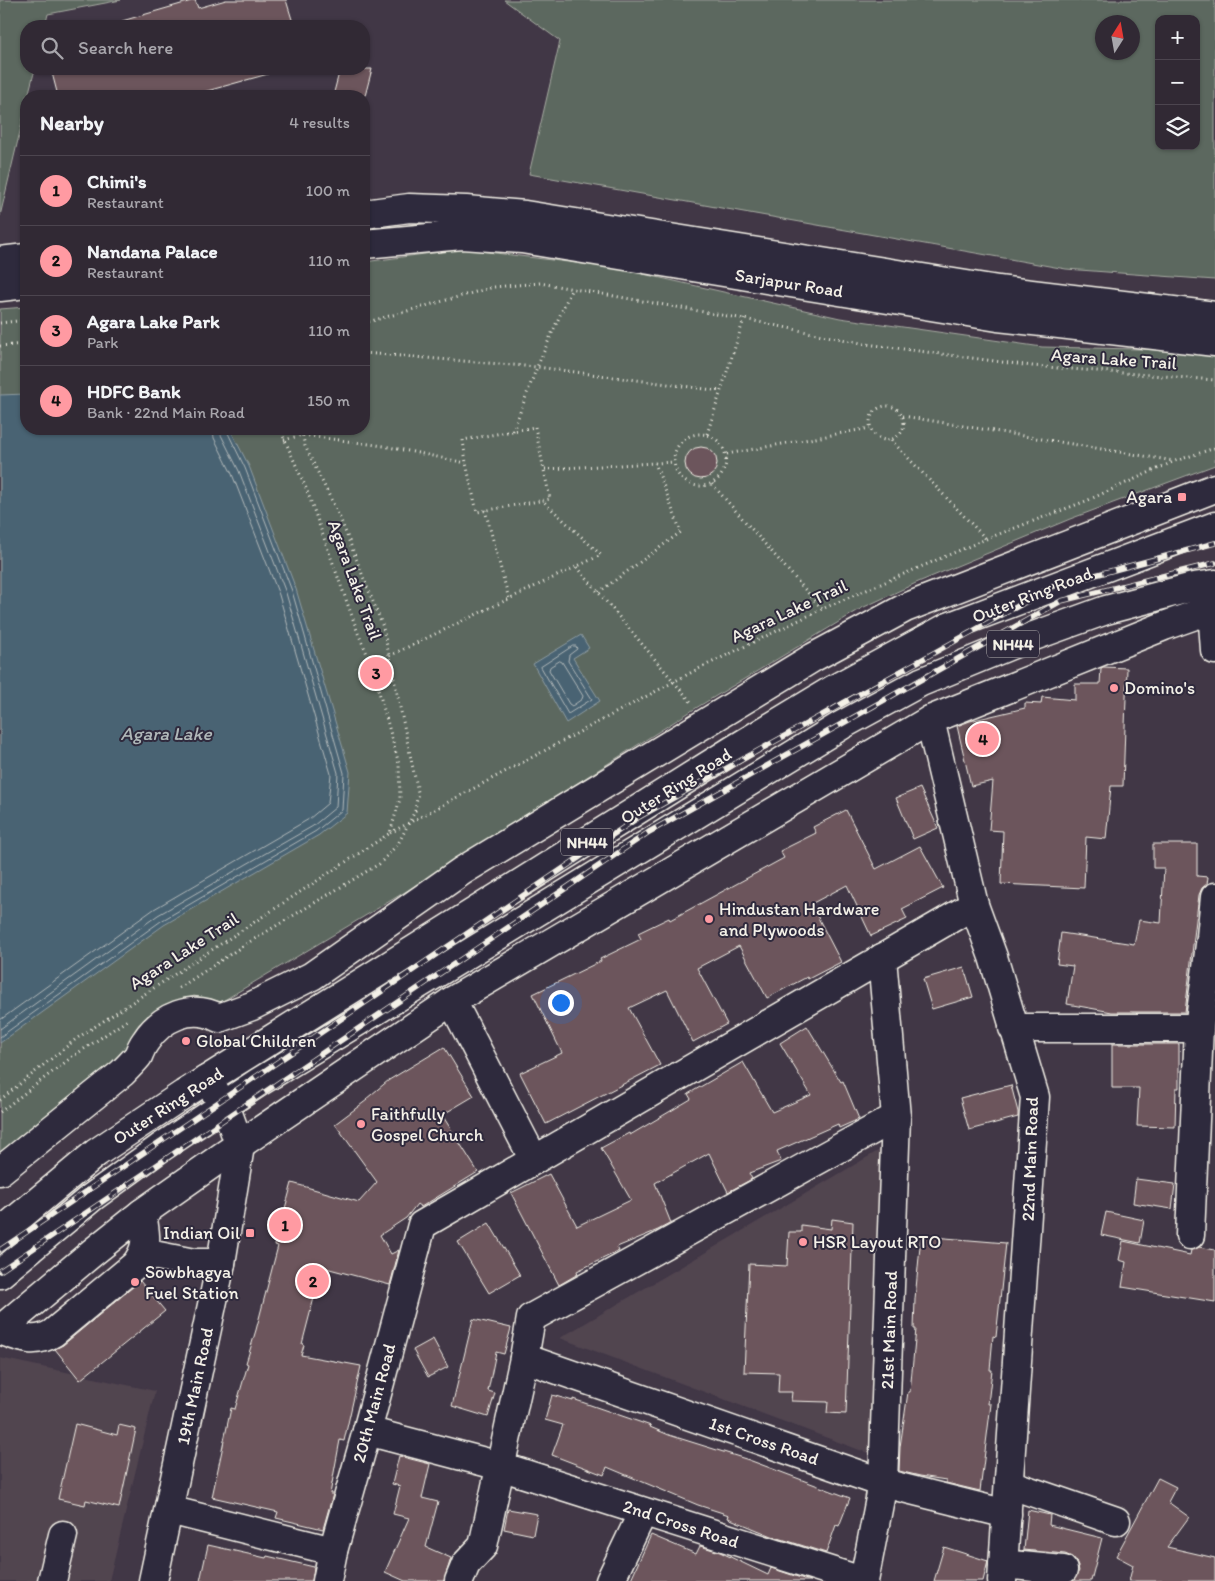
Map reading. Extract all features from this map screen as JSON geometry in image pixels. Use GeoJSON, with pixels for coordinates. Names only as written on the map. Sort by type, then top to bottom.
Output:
{"type":"FeatureCollection","features":[{"type":"Feature","properties":{"kind":"main road","name":"Sarjapur Road"},"geometry":{"type":"LineString","coordinates":[[370,213],[409,208],[525,215],[998,290],[1215,316]]}},
{"type":"Feature","properties":{"kind":"main road","name":"Sarjapur Road"},"geometry":{"type":"LineString","coordinates":[[370,243],[462,235],[522,239],[998,317],[1215,342]]}},
{"type":"Feature","properties":{"kind":"main road"},"geometry":{"type":"LineString","coordinates":[[0,261],[20,259]]}},
{"type":"Feature","properties":{"kind":"main road"},"geometry":{"type":"LineString","coordinates":[[0,287],[20,285]]}},
{"type":"Feature","properties":{"kind":"main road"},"geometry":{"type":"LineString","coordinates":[[0,1171],[122,1073],[137,1056],[144,1042],[156,1028],[175,1016],[199,1011],[219,1018],[235,1013],[312,976],[462,871],[814,657],[905,608],[1215,488]]}},
{"type":"Feature","properties":{"kind":"main road","name":"Outer Ring Road"},"geometry":{"type":"LineString","coordinates":[[0,1233],[96,1153],[206,1080],[733,750],[842,685],[948,626],[1215,526]]}},
{"type":"Feature","properties":{"kind":"main road"},"geometry":{"type":"LineString","coordinates":[[0,1330],[142,1213],[452,1001],[930,720],[1164,626],[1209,597],[1215,650]]}},
{"type":"Feature","properties":{"kind":"main road","name":"Outer Ring Road"},"geometry":{"type":"LineString","coordinates":[[0,1274],[91,1198],[160,1148],[225,1105],[842,725],[913,686],[1023,640],[1106,610],[1209,597]]}},
{"type":"Feature","properties":{"kind":"main road","name":"22nd Main Road"},"geometry":{"type":"LineString","coordinates":[[930,720],[974,905],[993,957],[1035,1097],[1003,1573]]}},
{"type":"Feature","properties":{"kind":"main road"},"geometry":{"type":"LineString","coordinates":[[1190,1235],[1206,1062],[1199,1028],[1212,937],[1215,897]]}},
{"type":"Feature","properties":{"kind":"main road"},"geometry":{"type":"LineString","coordinates":[[452,1001],[534,1160],[974,905]]}},
{"type":"Feature","properties":{"kind":"main road","name":"21st Main Road"},"geometry":{"type":"LineString","coordinates":[[863,1581],[883,1483],[896,1117],[882,958]]}},
{"type":"Feature","properties":{"kind":"main road"},"geometry":{"type":"LineString","coordinates":[[1014,1028],[1199,1028]]}},
{"type":"Feature","properties":{"kind":"main road","name":"19th Main Road"},"geometry":{"type":"LineString","coordinates":[[153,1581],[220,1262],[240,1146],[225,1105],[206,1080]]}},
{"type":"Feature","properties":{"kind":"main road"},"geometry":{"type":"LineString","coordinates":[[458,1581],[466,1564],[483,1546],[531,1318],[896,1117]]}},
{"type":"Feature","properties":{"kind":"main road","name":"20th Main Road"},"geometry":{"type":"LineString","coordinates":[[327,1581],[333,1551],[422,1225],[534,1160]]}},
{"type":"Feature","properties":{"kind":"main road"},"geometry":{"type":"LineString","coordinates":[[0,1330],[33,1340],[44,1338],[135,1265],[143,1253],[146,1243],[142,1213]]}},
{"type":"Feature","properties":{"kind":"main road"},"geometry":{"type":"LineString","coordinates":[[143,1253],[194,1263],[220,1262]]}},
{"type":"Feature","properties":{"kind":"main road","name":"1st Cross Road"},"geometry":{"type":"LineString","coordinates":[[524,1358],[883,1483],[1008,1514]]}},
{"type":"Feature","properties":{"kind":"main road","name":"2nd Cross Road"},"geometry":{"type":"LineString","coordinates":[[367,1430],[500,1466],[863,1581]]}},
{"type":"Feature","properties":{"kind":"main road"},"geometry":{"type":"LineString","coordinates":[[1010,1484],[1116,1522]]}},
{"type":"Feature","properties":{"kind":"main road"},"geometry":{"type":"LineString","coordinates":[[169,1510],[333,1551]]}},
{"type":"Feature","properties":{"kind":"main road"},"geometry":{"type":"LineString","coordinates":[[610,1581],[643,1512]]}},
{"type":"Feature","properties":{"kind":"main road"},"geometry":{"type":"LineString","coordinates":[[52,1581],[63,1535]]}},
{"type":"Feature","properties":{"kind":"main road"},"geometry":{"type":"LineString","coordinates":[[1003,1573],[1063,1570]]}},
{"type":"Feature","properties":{"kind":"path","name":"Agara Lake Trail"},"geometry":{"type":"LineString","coordinates":[[370,321],[494,287],[540,283],[744,319],[866,344],[1022,365],[1215,380]]}},
{"type":"Feature","properties":{"kind":"path"},"geometry":{"type":"LineString","coordinates":[[513,431],[537,367],[572,288]]}},
{"type":"Feature","properties":{"kind":"path"},"geometry":{"type":"LineString","coordinates":[[707,434],[744,319]]}},
{"type":"Feature","properties":{"kind":"path"},"geometry":{"type":"LineString","coordinates":[[0,323],[20,321]]}},
{"type":"Feature","properties":{"kind":"path"},"geometry":{"type":"LineString","coordinates":[[0,346],[20,344]]}},
{"type":"Feature","properties":{"kind":"path"},"geometry":{"type":"LineString","coordinates":[[370,353],[537,367],[721,391]]}},
{"type":"Feature","properties":{"kind":"path"},"geometry":{"type":"LineString","coordinates":[[903,416],[903,431],[896,439],[880,440],[872,433],[870,428],[871,416],[878,408],[884,406],[895,408],[903,416],[1175,461]]}},
{"type":"Feature","properties":{"kind":"path"},"geometry":{"type":"LineString","coordinates":[[535,427],[550,499],[477,512],[466,463],[463,440],[535,427]]}},
{"type":"Feature","properties":{"kind":"path"},"geometry":{"type":"LineString","coordinates":[[727,454],[870,428]]}},
{"type":"Feature","properties":{"kind":"path"},"geometry":{"type":"LineString","coordinates":[[699,433],[707,434],[720,442],[727,454],[727,463],[720,478],[712,484],[704,486],[687,483],[676,470],[674,462],[674,454],[683,439],[699,433]]}},
{"type":"Feature","properties":{"kind":"path","name":"Agara Lake Trail"},"geometry":{"type":"LineString","coordinates":[[282,435],[306,488],[358,633],[371,663],[399,764],[400,799],[390,833]]}},
{"type":"Feature","properties":{"kind":"path"},"geometry":{"type":"LineString","coordinates":[[284,440],[302,435],[384,446],[466,463]]}},
{"type":"Feature","properties":{"kind":"path"},"geometry":{"type":"LineString","coordinates":[[176,989],[241,947],[379,864],[398,844],[415,811],[418,792],[383,627],[340,518],[305,446],[302,435]]}},
{"type":"Feature","properties":{"kind":"path"},"geometry":{"type":"LineString","coordinates":[[891,440],[986,539]]}},
{"type":"Feature","properties":{"kind":"path","name":"Agara Lake Trail"},"geometry":{"type":"LineString","coordinates":[[0,1100],[76,1039],[409,822],[674,682],[822,609],[986,539],[1086,501],[1175,461],[1215,448]]}},
{"type":"Feature","properties":{"kind":"path"},"geometry":{"type":"LineString","coordinates":[[544,469],[674,462]]}},
{"type":"Feature","properties":{"kind":"path"},"geometry":{"type":"LineString","coordinates":[[599,592],[681,532],[655,463]]}},
{"type":"Feature","properties":{"kind":"path"},"geometry":{"type":"LineString","coordinates":[[712,484],[822,609]]}},
{"type":"Feature","properties":{"kind":"path"},"geometry":{"type":"LineString","coordinates":[[371,663],[601,555],[542,500]]}},
{"type":"Feature","properties":{"kind":"path"},"geometry":{"type":"LineString","coordinates":[[485,510],[509,599]]}},
{"type":"Feature","properties":{"kind":"path"},"geometry":{"type":"LineString","coordinates":[[577,567],[708,722]]}},
{"type":"Feature","properties":{"kind":"path"},"geometry":{"type":"LineString","coordinates":[[0,1112],[72,1057],[136,1015]]}},
{"type":"Feature","properties":{"kind":"shaded area","name":"HSR Layout RTO"},"geometry":{"type":"Polygon","coordinates":[[[888,1145],[873,1455],[560,1338],[888,1145]]]}},
{"type":"Feature","properties":{"kind":"shaded area"},"geometry":{"type":"Polygon","coordinates":[[[0,1358],[155,1391],[109,1581],[0,1581],[0,1358]]]}},
{"type":"Feature","properties":{"kind":"green space"},"geometry":{"type":"Polygon","coordinates":[[[0,0],[121,0],[48,14],[46,20],[20,20],[20,75],[33,75],[30,90],[20,90],[20,131],[0,216],[0,0]]]}},
{"type":"Feature","properties":{"kind":"green space"},"geometry":{"type":"Polygon","coordinates":[[[504,0],[1215,0],[1215,280],[1066,269],[529,174],[560,41],[504,0]]]}},
{"type":"Feature","properties":{"kind":"green space"},"geometry":{"type":"Polygon","coordinates":[[[463,249],[616,268],[840,318],[1042,347],[1185,350],[1215,353],[1215,465],[1070,519],[916,583],[862,608],[696,708],[405,892],[221,1002],[194,996],[164,1006],[139,1024],[129,1041],[122,1064],[0,1166],[0,309],[20,307],[20,435],[370,435],[370,261],[463,249]]]}},
{"type":"Feature","properties":{"kind":"water","name":"Agara Lake"},"geometry":{"type":"Polygon","coordinates":[[[20,394],[20,435],[233,435],[249,466],[296,589],[350,772],[347,813],[319,835],[164,925],[0,1043],[0,395],[20,394]]]}},
{"type":"Feature","properties":{"kind":"water"},"geometry":{"type":"Polygon","coordinates":[[[581,635],[589,648],[573,658],[600,701],[566,723],[533,664],[581,635]]]}},
{"type":"Feature","properties":{"kind":"building"},"geometry":{"type":"Polygon","coordinates":[[[195,0],[198,8],[226,0],[286,0],[292,20],[125,20],[195,0]]]}},
{"type":"Feature","properties":{"kind":"building"},"geometry":{"type":"Polygon","coordinates":[[[370,69],[372,69],[367,90],[335,90],[338,75],[370,75],[370,69]]]}},
{"type":"Feature","properties":{"kind":"building"},"geometry":{"type":"Polygon","coordinates":[[[53,75],[264,75],[211,90],[56,90],[53,75]]]}},
{"type":"Feature","properties":{"kind":"building"},"geometry":{"type":"Polygon","coordinates":[[[701,447],[713,451],[717,463],[713,475],[701,479],[689,475],[685,463],[689,451],[701,447]]]}},
{"type":"Feature","properties":{"kind":"building"},"geometry":{"type":"Polygon","coordinates":[[[1101,668],[1127,668],[1123,786],[1111,786],[1106,839],[1086,837],[1084,888],[1001,884],[1003,831],[989,830],[993,781],[971,786],[957,726],[970,721],[1025,708],[1025,703],[1041,704],[1042,697],[1075,700],[1075,684],[1100,684],[1101,668]]]}},
{"type":"Feature","properties":{"kind":"building"},"geometry":{"type":"Polygon","coordinates":[[[920,788],[938,828],[913,839],[896,798],[920,788]]]}},
{"type":"Feature","properties":{"kind":"building"},"geometry":{"type":"Polygon","coordinates":[[[846,810],[876,869],[920,846],[943,888],[902,909],[907,919],[871,936],[847,885],[811,904],[841,962],[767,998],[739,946],[697,968],[727,1024],[693,1042],[667,990],[629,1008],[660,1065],[546,1124],[520,1073],[562,1053],[533,994],[641,939],[638,933],[669,918],[670,920],[784,858],[780,851],[816,833],[813,827],[846,810]]]}},
{"type":"Feature","properties":{"kind":"building"},"geometry":{"type":"Polygon","coordinates":[[[1153,844],[1197,844],[1197,876],[1208,877],[1207,884],[1202,888],[1199,895],[1185,1012],[1112,1012],[1067,1004],[1073,966],[1057,964],[1061,933],[1134,944],[1139,920],[1161,923],[1164,868],[1153,868],[1153,844]]]}},
{"type":"Feature","properties":{"kind":"building"},"geometry":{"type":"Polygon","coordinates":[[[964,967],[973,997],[932,1009],[923,979],[964,967]]]}},
{"type":"Feature","properties":{"kind":"building"},"geometry":{"type":"Polygon","coordinates":[[[807,1026],[841,1082],[843,1081],[859,1119],[839,1128],[838,1124],[777,1151],[781,1161],[749,1173],[752,1179],[728,1192],[709,1153],[655,1183],[671,1223],[617,1247],[619,1251],[577,1271],[578,1274],[559,1285],[511,1193],[549,1174],[577,1226],[631,1200],[601,1148],[629,1133],[630,1135],[691,1099],[688,1094],[743,1062],[772,1112],[811,1095],[780,1043],[807,1026]]]}},
{"type":"Feature","properties":{"kind":"building"},"geometry":{"type":"Polygon","coordinates":[[[1112,1044],[1179,1044],[1179,1088],[1176,1088],[1175,1127],[1137,1126],[1139,1088],[1112,1088],[1112,1044]]]}},
{"type":"Feature","properties":{"kind":"building"},"geometry":{"type":"Polygon","coordinates":[[[444,1047],[474,1096],[442,1115],[478,1172],[421,1207],[417,1204],[406,1218],[380,1235],[391,1254],[399,1250],[390,1285],[322,1267],[302,1344],[304,1345],[301,1355],[361,1366],[344,1441],[340,1440],[330,1494],[333,1494],[323,1529],[276,1518],[278,1512],[212,1497],[231,1408],[235,1409],[248,1364],[246,1363],[278,1246],[275,1245],[292,1183],[359,1202],[377,1182],[335,1124],[367,1100],[389,1080],[444,1047]]]}},
{"type":"Feature","properties":{"kind":"building"},"geometry":{"type":"Polygon","coordinates":[[[1011,1085],[1018,1117],[969,1130],[960,1098],[1011,1085]]]}},
{"type":"Feature","properties":{"kind":"building"},"geometry":{"type":"Polygon","coordinates":[[[1136,1179],[1175,1184],[1172,1209],[1133,1203],[1136,1179]]]}},
{"type":"Feature","properties":{"kind":"building"},"geometry":{"type":"Polygon","coordinates":[[[1106,1212],[1144,1220],[1140,1243],[1101,1235],[1106,1212]]]}},
{"type":"Feature","properties":{"kind":"building"},"geometry":{"type":"Polygon","coordinates":[[[832,1219],[853,1222],[846,1414],[827,1413],[828,1402],[791,1401],[792,1392],[778,1392],[779,1373],[744,1372],[749,1264],[787,1266],[789,1232],[801,1232],[801,1225],[831,1229],[832,1219]]]}},
{"type":"Feature","properties":{"kind":"building"},"geometry":{"type":"Polygon","coordinates":[[[489,1223],[520,1275],[489,1293],[458,1242],[489,1223]]]}},
{"type":"Feature","properties":{"kind":"building"},"geometry":{"type":"Polygon","coordinates":[[[921,1236],[1006,1243],[996,1337],[993,1336],[988,1404],[991,1404],[980,1491],[946,1483],[946,1480],[899,1471],[900,1447],[908,1392],[910,1392],[916,1329],[914,1329],[915,1299],[921,1236]]]}},
{"type":"Feature","properties":{"kind":"building"},"geometry":{"type":"Polygon","coordinates":[[[1123,1241],[1190,1255],[1191,1250],[1199,1247],[1215,1250],[1215,1302],[1122,1287],[1126,1262],[1119,1260],[1123,1241]]]}},
{"type":"Feature","properties":{"kind":"building"},"geometry":{"type":"Polygon","coordinates":[[[140,1281],[165,1311],[80,1380],[55,1349],[63,1345],[140,1281]]]}},
{"type":"Feature","properties":{"kind":"building"},"geometry":{"type":"Polygon","coordinates":[[[473,1319],[511,1328],[504,1354],[496,1352],[488,1391],[495,1393],[488,1417],[452,1406],[473,1319]]]}},
{"type":"Feature","properties":{"kind":"building"},"geometry":{"type":"Polygon","coordinates":[[[433,1339],[448,1367],[428,1377],[413,1350],[433,1339]]]}},
{"type":"Feature","properties":{"kind":"building"},"geometry":{"type":"Polygon","coordinates":[[[552,1395],[573,1401],[573,1399],[651,1426],[669,1435],[749,1460],[850,1498],[839,1526],[836,1525],[826,1553],[772,1536],[728,1518],[729,1515],[698,1505],[607,1467],[604,1475],[552,1455],[563,1425],[545,1420],[552,1395]]]}},
{"type":"Feature","properties":{"kind":"building"},"geometry":{"type":"Polygon","coordinates":[[[75,1424],[117,1435],[119,1425],[136,1429],[119,1508],[86,1500],[85,1505],[58,1499],[75,1424]]]}},
{"type":"Feature","properties":{"kind":"building"},"geometry":{"type":"Polygon","coordinates":[[[399,1456],[430,1464],[422,1498],[438,1502],[426,1547],[451,1558],[444,1581],[405,1581],[385,1572],[409,1518],[393,1514],[400,1486],[392,1484],[399,1456]]]}},
{"type":"Feature","properties":{"kind":"building"},"geometry":{"type":"Polygon","coordinates":[[[1158,1478],[1176,1487],[1168,1502],[1189,1517],[1167,1547],[1215,1558],[1215,1581],[1129,1581],[1133,1565],[1116,1556],[1158,1478]]]}},
{"type":"Feature","properties":{"kind":"building"},"geometry":{"type":"Polygon","coordinates":[[[508,1509],[537,1514],[533,1535],[504,1529],[508,1509]]]}},
{"type":"Feature","properties":{"kind":"building"},"geometry":{"type":"Polygon","coordinates":[[[1028,1510],[1050,1515],[1049,1525],[1102,1538],[1091,1581],[1073,1581],[1079,1571],[1077,1563],[1072,1557],[1065,1554],[1024,1550],[1028,1510]]]}},
{"type":"Feature","properties":{"kind":"building"},"geometry":{"type":"Polygon","coordinates":[[[651,1535],[696,1554],[700,1546],[720,1552],[768,1575],[771,1568],[810,1581],[630,1581],[651,1535]]]}},
{"type":"Feature","properties":{"kind":"building"},"geometry":{"type":"Polygon","coordinates":[[[208,1545],[314,1567],[312,1581],[200,1581],[208,1545]]]}},
{"type":"Feature","properties":{"kind":"building"},"geometry":{"type":"Polygon","coordinates":[[[944,1547],[988,1561],[983,1581],[934,1581],[944,1547]]]}},
{"type":"Feature","properties":{"kind":"railway"},"geometry":{"type":"LineString","coordinates":[[0,1250],[639,817],[1054,586],[1215,543]]}},
{"type":"Feature","properties":{"kind":"railway"},"geometry":{"type":"LineString","coordinates":[[0,1271],[649,832],[1061,601],[1215,563]]}},
{"type":"Feature","properties":{"kind":"place","name":"Agara"},"geometry":{"type":"Point","coordinates":[1182,497]}},
{"type":"Feature","properties":{"kind":"place","name":"Agara Lake Park"},"geometry":{"type":"Point","coordinates":[376,673]}},
{"type":"Feature","properties":{"kind":"place","name":"Domino's"},"geometry":{"type":"Point","coordinates":[1114,688]}},
{"type":"Feature","properties":{"kind":"place","name":"HDFC Bank"},"geometry":{"type":"Point","coordinates":[983,739]}},
{"type":"Feature","properties":{"kind":"place","name":"Hindustan Hardware and Plywoods"},"geometry":{"type":"Point","coordinates":[709,919]}},
{"type":"Feature","properties":{"kind":"place","name":"Global Children"},"geometry":{"type":"Point","coordinates":[186,1041]}},
{"type":"Feature","properties":{"kind":"place","name":"Faithfully Gospel Church"},"geometry":{"type":"Point","coordinates":[361,1124]}},
{"type":"Feature","properties":{"kind":"place","name":"Chimi's"},"geometry":{"type":"Point","coordinates":[285,1225]}},
{"type":"Feature","properties":{"kind":"place","name":"Indian Oil"},"geometry":{"type":"Point","coordinates":[250,1233]}},
{"type":"Feature","properties":{"kind":"place","name":"HSR Layout RTO"},"geometry":{"type":"Point","coordinates":[803,1242]}},
{"type":"Feature","properties":{"kind":"place","name":"Nandana Palace"},"geometry":{"type":"Point","coordinates":[313,1281]}},
{"type":"Feature","properties":{"kind":"place","name":"Sowbhagya Fuel Station"},"geometry":{"type":"Point","coordinates":[135,1282]}}]}
